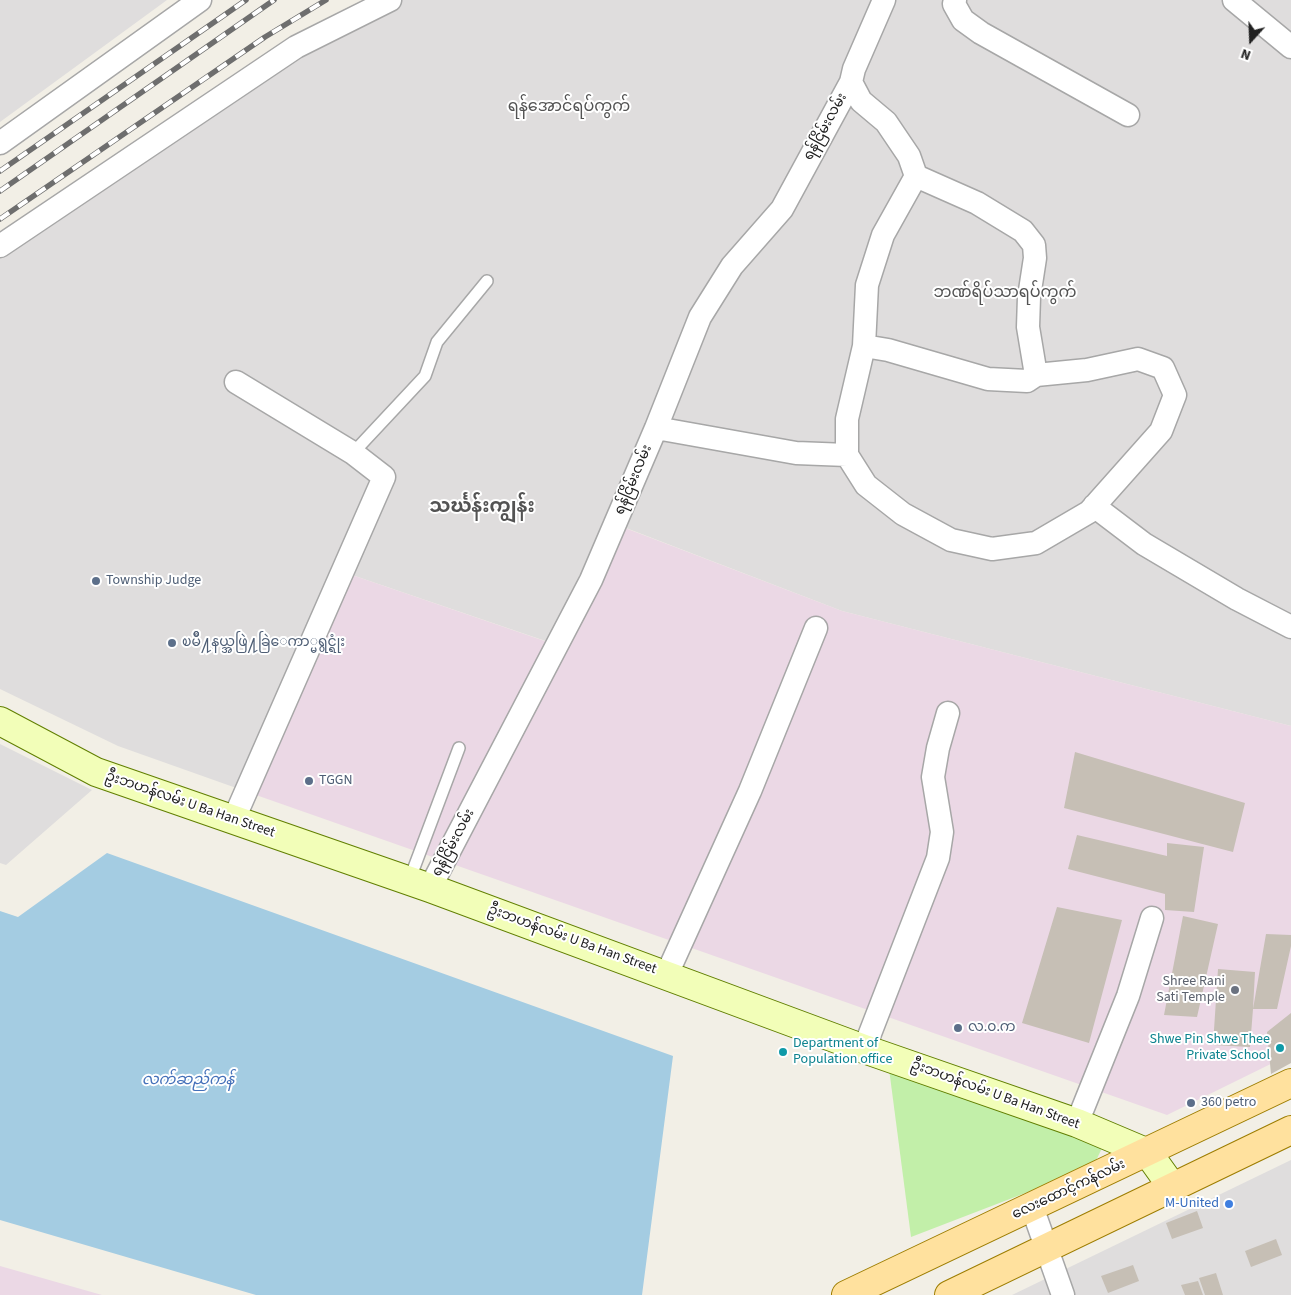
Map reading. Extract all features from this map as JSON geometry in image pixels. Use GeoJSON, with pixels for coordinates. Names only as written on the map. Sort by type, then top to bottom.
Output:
{"type":"FeatureCollection","features":[{"type":"Feature","properties":{"kind":"main road","name":"လေးထောင့်ကန်လမ်း"},"geometry":{"type":"LineString","coordinates":[[847,1295],[1148,1153],[1291,1083]]}},
{"type":"Feature","properties":{"kind":"main road"},"geometry":{"type":"LineString","coordinates":[[949,1295],[1291,1130]]}},
{"type":"Feature","properties":{"kind":"street"},"geometry":{"type":"LineString","coordinates":[[0,143],[200,0]]}},
{"type":"Feature","properties":{"kind":"street"},"geometry":{"type":"LineString","coordinates":[[0,246],[296,47],[390,0]]}},
{"type":"Feature","properties":{"kind":"street","name":"ရန်ငြိမ်းလမ်း"},"geometry":{"type":"LineString","coordinates":[[420,885],[591,580],[656,428],[700,317],[732,266],[782,209],[851,82],[854,69],[884,0]]}},
{"type":"Feature","properties":{"kind":"street"},"geometry":{"type":"LineString","coordinates":[[955,0],[954,4],[962,20],[969,25],[1128,115]]}},
{"type":"Feature","properties":{"kind":"street"},"geometry":{"type":"LineString","coordinates":[[1234,0],[1290,45]]}},
{"type":"Feature","properties":{"kind":"street"},"geometry":{"type":"LineString","coordinates":[[851,82],[861,101],[886,122],[895,135],[909,156],[916,176],[991,212],[1023,231],[1034,245],[1035,258],[1029,297],[1028,327],[1036,375]]}},
{"type":"Feature","properties":{"kind":"street"},"geometry":{"type":"LineString","coordinates":[[864,346],[888,350],[988,379],[1027,380],[1036,375],[1087,370],[1138,359],[1163,368],[1176,395],[1161,431],[1089,512],[1036,543],[992,549],[951,540],[903,514],[866,485],[847,456],[846,419],[864,346],[867,284],[883,235],[916,176]]}},
{"type":"Feature","properties":{"kind":"street"},"geometry":{"type":"LineString","coordinates":[[233,821],[384,477],[353,453],[236,382]]}},
{"type":"Feature","properties":{"kind":"street"},"geometry":{"type":"LineString","coordinates":[[656,428],[796,452],[847,456]]}},
{"type":"Feature","properties":{"kind":"street"},"geometry":{"type":"LineString","coordinates":[[1094,506],[1144,544],[1230,595],[1291,627]]}},
{"type":"Feature","properties":{"kind":"street"},"geometry":{"type":"LineString","coordinates":[[667,974],[750,791],[816,628]]}},
{"type":"Feature","properties":{"kind":"street"},"geometry":{"type":"LineString","coordinates":[[864,1048],[938,858],[942,832],[933,777],[938,748],[948,713]]}},
{"type":"Feature","properties":{"kind":"street","name":"ဦးဘဟန်လမ်း U Ba Han Street"},"geometry":{"type":"LineString","coordinates":[[0,721],[96,772],[420,885],[667,974],[864,1048],[1077,1124],[1148,1153]]}},
{"type":"Feature","properties":{"kind":"street"},"geometry":{"type":"LineString","coordinates":[[1077,1124],[1128,996],[1152,918]]}},
{"type":"Feature","properties":{"kind":"street"},"geometry":{"type":"LineString","coordinates":[[1148,1153],[1173,1188]]}},
{"type":"Feature","properties":{"kind":"street"},"geometry":{"type":"LineString","coordinates":[[1032,1207],[1063,1295]]}},
{"type":"Feature","properties":{"kind":"lane"},"geometry":{"type":"LineString","coordinates":[[353,453],[425,376],[437,342],[487,281]]}},
{"type":"Feature","properties":{"kind":"lane"},"geometry":{"type":"LineString","coordinates":[[420,885],[458,748]]}},
{"type":"Feature","properties":{"kind":"shaded area"},"geometry":{"type":"Polygon","coordinates":[[[0,0],[167,0],[0,122],[0,0]]]}},
{"type":"Feature","properties":{"kind":"shaded area"},"geometry":{"type":"Polygon","coordinates":[[[364,0],[1291,0],[1291,726],[842,611],[626,528],[569,649],[352,575],[256,795],[118,746],[0,689],[0,233],[286,41],[364,0]]]}},
{"type":"Feature","properties":{"kind":"shaded area"},"geometry":{"type":"Polygon","coordinates":[[[625,528],[842,611],[1291,726],[1291,1054],[1167,1115],[256,795],[352,575],[568,649],[625,528]]]}},
{"type":"Feature","properties":{"kind":"shaded area"},"geometry":{"type":"Polygon","coordinates":[[[0,744],[92,790],[6,865],[0,863],[0,744]]]}},
{"type":"Feature","properties":{"kind":"shaded area"},"geometry":{"type":"Polygon","coordinates":[[[1291,1160],[1291,1295],[1012,1295],[1291,1160]]]}},
{"type":"Feature","properties":{"kind":"shaded area"},"geometry":{"type":"Polygon","coordinates":[[[0,1266],[102,1295],[0,1295],[0,1266]]]}},
{"type":"Feature","properties":{"kind":"green space"},"geometry":{"type":"Polygon","coordinates":[[[888,1061],[1102,1148],[1093,1167],[911,1237],[888,1061]]]}},
{"type":"Feature","properties":{"kind":"water","name":"လက်ဆည်ကန်"},"geometry":{"type":"Polygon","coordinates":[[[107,853],[673,1056],[642,1295],[256,1295],[0,1220],[0,911],[18,917],[107,853]]]}},
{"type":"Feature","properties":{"kind":"building"},"geometry":{"type":"Polygon","coordinates":[[[1075,752],[1245,803],[1233,852],[1064,808],[1075,752]]]}},
{"type":"Feature","properties":{"kind":"building"},"geometry":{"type":"Polygon","coordinates":[[[1077,835],[1167,856],[1167,843],[1204,847],[1194,912],[1165,910],[1165,894],[1068,869],[1077,835]]]}},
{"type":"Feature","properties":{"kind":"building"},"geometry":{"type":"Polygon","coordinates":[[[1057,907],[1122,920],[1089,1043],[1022,1023],[1057,907]]]}},
{"type":"Feature","properties":{"kind":"building"},"geometry":{"type":"Polygon","coordinates":[[[1183,916],[1218,924],[1197,1017],[1164,1015],[1183,916]]]}},
{"type":"Feature","properties":{"kind":"building"},"geometry":{"type":"Polygon","coordinates":[[[1266,934],[1291,935],[1291,946],[1277,1009],[1253,1009],[1266,934]]]}},
{"type":"Feature","properties":{"kind":"building","name":"Shree Rani Sati Temple"},"geometry":{"type":"Polygon","coordinates":[[[1218,969],[1255,972],[1250,1047],[1213,1045],[1218,969]]]}},
{"type":"Feature","properties":{"kind":"building","name":"Shwe Pin Shwe Thee Private School"},"geometry":{"type":"Polygon","coordinates":[[[1291,1013],[1291,1063],[1271,1074],[1267,1032],[1291,1013]]]}},
{"type":"Feature","properties":{"kind":"building"},"geometry":{"type":"Polygon","coordinates":[[[1197,1211],[1203,1228],[1172,1239],[1166,1223],[1197,1211]]]}},
{"type":"Feature","properties":{"kind":"building"},"geometry":{"type":"Polygon","coordinates":[[[1276,1239],[1282,1255],[1251,1267],[1245,1251],[1276,1239]]]}},
{"type":"Feature","properties":{"kind":"building"},"geometry":{"type":"Polygon","coordinates":[[[1133,1265],[1139,1281],[1108,1293],[1101,1276],[1133,1265]]]}},
{"type":"Feature","properties":{"kind":"building"},"geometry":{"type":"Polygon","coordinates":[[[1216,1273],[1223,1295],[1205,1295],[1199,1278],[1216,1273]]]}},
{"type":"Feature","properties":{"kind":"building"},"geometry":{"type":"Polygon","coordinates":[[[1198,1281],[1203,1295],[1185,1295],[1181,1285],[1198,1281]]]}},
{"type":"Feature","properties":{"kind":"railway"},"geometry":{"type":"LineString","coordinates":[[0,171],[246,0]]}},
{"type":"Feature","properties":{"kind":"railway"},"geometry":{"type":"LineString","coordinates":[[0,191],[274,0]]}},
{"type":"Feature","properties":{"kind":"railway"},"geometry":{"type":"LineString","coordinates":[[0,219],[265,37],[326,0]]}},
{"type":"Feature","properties":{"kind":"place","name":"Township Judge"},"geometry":{"type":"Point","coordinates":[96,581]}},
{"type":"Feature","properties":{"kind":"place","name":"ၿမိဳ႔နယ္အဖြဲ႔ခြဲေကာ္မရွင္ရုံး"},"geometry":{"type":"Point","coordinates":[172,643]}},
{"type":"Feature","properties":{"kind":"place","name":"TGGN"},"geometry":{"type":"Point","coordinates":[309,781]}},
{"type":"Feature","properties":{"kind":"place","name":"Shree Rani Sati Temple"},"geometry":{"type":"Point","coordinates":[1235,990]}},
{"type":"Feature","properties":{"kind":"place","name":"လ.၀.က"},"geometry":{"type":"Point","coordinates":[958,1028]}},
{"type":"Feature","properties":{"kind":"place","name":"Shwe Pin Shwe Thee Private School"},"geometry":{"type":"Point","coordinates":[1280,1048]}},
{"type":"Feature","properties":{"kind":"place","name":"Department of Population office"},"geometry":{"type":"Point","coordinates":[783,1052]}},
{"type":"Feature","properties":{"kind":"place","name":"360 petro"},"geometry":{"type":"Point","coordinates":[1191,1103]}},
{"type":"Feature","properties":{"kind":"place","name":"M-United"},"geometry":{"type":"Point","coordinates":[1229,1204]}},
{"type":"Feature","properties":{"kind":"district","name":"ရန်အောင်ရပ်ကွက်"},"geometry":{"type":"Point","coordinates":[569,107]}},
{"type":"Feature","properties":{"kind":"district","name":"ဘဏ်ရိပ်သာရပ်ကွက်"},"geometry":{"type":"Point","coordinates":[1005,293]}},
{"type":"Feature","properties":{"kind":"district","name":"သင်္ဃန်းကျွန်း"},"geometry":{"type":"Point","coordinates":[482,508]}}]}
